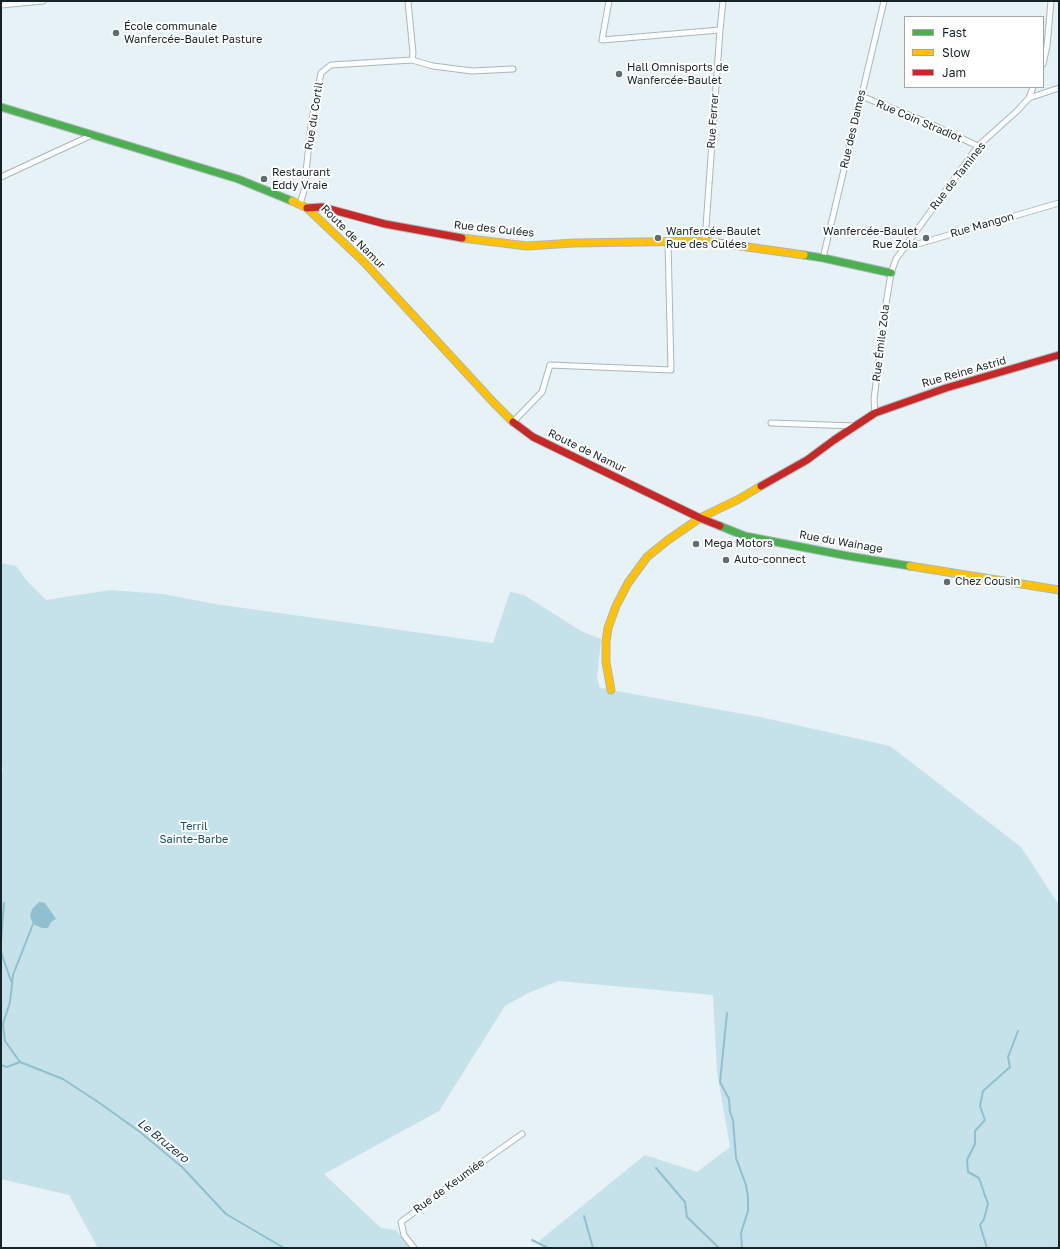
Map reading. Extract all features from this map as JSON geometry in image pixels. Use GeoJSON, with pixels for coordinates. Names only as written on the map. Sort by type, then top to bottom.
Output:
{"type":"FeatureCollection","features":[{"type":"Feature","properties":{"kind":"street"},"geometry":{"type":"LineString","coordinates":[[1,5],[43,1]]}},
{"type":"Feature","properties":{"kind":"street"},"geometry":{"type":"LineString","coordinates":[[408,1],[413,53],[412,60]]}},
{"type":"Feature","properties":{"kind":"street"},"geometry":{"type":"LineString","coordinates":[[609,1],[602,40],[720,30]]}},
{"type":"Feature","properties":{"kind":"street","name":"Rue Ferrer"},"geometry":{"type":"LineString","coordinates":[[705,241],[723,1]]}},
{"type":"Feature","properties":{"kind":"street","name":"Rue des Dames"},"geometry":{"type":"LineString","coordinates":[[823,258],[884,1]]}},
{"type":"Feature","properties":{"kind":"street"},"geometry":{"type":"LineString","coordinates":[[1044,60],[1047,46],[1051,1]]}},
{"type":"Feature","properties":{"kind":"street","name":"Rue du Cortil"},"geometry":{"type":"LineString","coordinates":[[300,204],[304,191],[311,125],[321,73],[330,65],[412,60],[433,66],[472,72],[513,69]]}},
{"type":"Feature","properties":{"kind":"street","name":"Rue de Tamines"},"geometry":{"type":"LineString","coordinates":[[890,273],[896,259],[978,146],[1017,111],[1029,98],[1034,88]]}},
{"type":"Feature","properties":{"kind":"street"},"geometry":{"type":"LineString","coordinates":[[1029,98],[1059,88]]}},
{"type":"Feature","properties":{"kind":"street","name":"Rue Coin Stradiot"},"geometry":{"type":"LineString","coordinates":[[861,96],[924,121],[978,146]]}},
{"type":"Feature","properties":{"kind":"street","name":"Route de Namur"},"geometry":{"type":"LineString","coordinates":[[1,107],[238,179],[307,208],[364,262],[513,422],[533,437],[629,484]]}},
{"type":"Feature","properties":{"kind":"street"},"geometry":{"type":"LineString","coordinates":[[1,177],[92,135]]}},
{"type":"Feature","properties":{"kind":"street","name":"Rue Mangon"},"geometry":{"type":"LineString","coordinates":[[904,248],[1059,203]]}},
{"type":"Feature","properties":{"kind":"street","name":"Rue des Culées"},"geometry":{"type":"LineString","coordinates":[[307,208],[322,207],[385,224],[479,241],[527,246],[574,243],[705,241],[823,258],[890,273]]}},
{"type":"Feature","properties":{"kind":"street"},"geometry":{"type":"LineString","coordinates":[[513,422],[542,392],[550,365],[671,370],[668,242]]}},
{"type":"Feature","properties":{"kind":"street","name":"Rue Émile Zola"},"geometry":{"type":"LineString","coordinates":[[875,413],[874,399],[890,273]]}},
{"type":"Feature","properties":{"kind":"street","name":"Rue Reine Astrid"},"geometry":{"type":"LineString","coordinates":[[611,690],[606,662],[606,642],[608,628],[616,606],[628,583],[648,557],[668,540],[700,518],[739,499],[807,460],[875,413],[946,388],[1059,355]]}},
{"type":"Feature","properties":{"kind":"street"},"geometry":{"type":"LineString","coordinates":[[771,423],[855,426]]}},
{"type":"Feature","properties":{"kind":"street","name":"Rue du Wainage"},"geometry":{"type":"LineString","coordinates":[[629,484],[700,518],[745,536],[848,556],[1059,590]]}},
{"type":"Feature","properties":{"kind":"street","name":"Rue de Keumiée"},"geometry":{"type":"LineString","coordinates":[[414,1248],[404,1234],[401,1222],[522,1134]]}},
{"type":"Feature","properties":{"kind":"green space","name":"Terril Sainte-Barbe"},"geometry":{"type":"Polygon","coordinates":[[[1,563],[16,566],[28,582],[46,600],[110,590],[163,594],[215,604],[493,643],[510,592],[524,595],[581,631],[601,639],[597,678],[600,688],[760,717],[890,746],[1021,847],[1059,905],[1059,1248],[544,1248],[539,1241],[645,1155],[697,1172],[730,1147],[717,1072],[713,995],[558,981],[526,994],[505,1006],[439,1111],[324,1174],[381,1228],[396,1230],[410,1248],[98,1248],[69,1195],[1,1179],[1,774],[3,772],[1,761],[1,563]]]}},
{"type":"Feature","properties":{"kind":"water"},"geometry":{"type":"Polygon","coordinates":[[[39,902],[45,903],[56,919],[51,922],[48,928],[42,928],[33,924],[30,916],[32,909],[39,902]]]}},
{"type":"Feature","properties":{"kind":"waterway"},"geometry":{"type":"LineString","coordinates":[[1,941],[4,903]]}},
{"type":"Feature","properties":{"kind":"waterway"},"geometry":{"type":"LineString","coordinates":[[20,1062],[5,1041],[3,1024],[10,1002],[13,975],[33,924]]}},
{"type":"Feature","properties":{"kind":"waterway"},"geometry":{"type":"LineString","coordinates":[[1,952],[11,981]]}},
{"type":"Feature","properties":{"kind":"waterway"},"geometry":{"type":"LineString","coordinates":[[727,1013],[720,1082],[729,1099],[730,1112],[733,1120],[736,1158],[746,1185],[748,1197],[748,1211],[741,1233],[742,1248]]}},
{"type":"Feature","properties":{"kind":"waterway"},"geometry":{"type":"LineString","coordinates":[[987,1248],[980,1225],[984,1219],[988,1204],[979,1178],[968,1172],[967,1160],[975,1144],[975,1131],[985,1120],[980,1106],[983,1091],[1010,1067],[1008,1057],[1018,1031]]}},
{"type":"Feature","properties":{"kind":"waterway","name":"Le Bruzero"},"geometry":{"type":"LineString","coordinates":[[20,1062],[63,1079],[101,1104],[140,1132],[182,1167],[226,1214],[284,1248]]}},
{"type":"Feature","properties":{"kind":"waterway"},"geometry":{"type":"LineString","coordinates":[[1,1065],[7,1067],[20,1062]]}},
{"type":"Feature","properties":{"kind":"waterway"},"geometry":{"type":"LineString","coordinates":[[656,1168],[685,1202],[687,1217],[719,1248]]}},
{"type":"Feature","properties":{"kind":"waterway"},"geometry":{"type":"LineString","coordinates":[[584,1216],[593,1248]]}},
{"type":"Feature","properties":{"kind":"waterway"},"geometry":{"type":"LineString","coordinates":[[532,1240],[548,1248]]}},
{"type":"Feature","properties":{"kind":"waterway"},"geometry":{"type":"LineString","coordinates":[[1055,1248],[1059,1247]]}},
{"type":"Feature","properties":{"kind":"traffic: fast"},"geometry":{"type":"LineString","coordinates":[[1,107],[238,179],[292,201]]}},
{"type":"Feature","properties":{"kind":"traffic: fast"},"geometry":{"type":"LineString","coordinates":[[804,255],[891,273]]}},
{"type":"Feature","properties":{"kind":"traffic: fast"},"geometry":{"type":"LineString","coordinates":[[720,526],[745,536],[848,556],[910,566]]}},
{"type":"Feature","properties":{"kind":"traffic: slow"},"geometry":{"type":"LineString","coordinates":[[292,201],[307,208],[364,262],[513,422]]}},
{"type":"Feature","properties":{"kind":"traffic: slow"},"geometry":{"type":"LineString","coordinates":[[462,238],[527,246],[574,243],[705,241],[804,255]]}},
{"type":"Feature","properties":{"kind":"traffic: slow"},"geometry":{"type":"LineString","coordinates":[[611,690],[606,662],[608,628],[616,606],[628,583],[647,557],[668,540],[700,518],[739,499],[761,486]]}},
{"type":"Feature","properties":{"kind":"traffic: slow"},"geometry":{"type":"LineString","coordinates":[[910,566],[1059,590]]}},
{"type":"Feature","properties":{"kind":"traffic: jam"},"geometry":{"type":"LineString","coordinates":[[307,208],[322,207],[385,224],[462,238]]}},
{"type":"Feature","properties":{"kind":"traffic: jam"},"geometry":{"type":"LineString","coordinates":[[761,486],[807,460],[875,413],[946,388],[1059,355]]}},
{"type":"Feature","properties":{"kind":"traffic: jam"},"geometry":{"type":"LineString","coordinates":[[513,422],[533,437],[700,518],[720,526]]}},
{"type":"Feature","properties":{"kind":"place","name":"École communale Wanfercée-Baulet Pasture"},"geometry":{"type":"Point","coordinates":[116,33]}},
{"type":"Feature","properties":{"kind":"place","name":"Hall Omnisports de Wanfercée-Baulet"},"geometry":{"type":"Point","coordinates":[619,74]}},
{"type":"Feature","properties":{"kind":"place","name":"Restaurant Eddy Vraie"},"geometry":{"type":"Point","coordinates":[264,179]}},
{"type":"Feature","properties":{"kind":"place","name":"Wanfercée-Baulet Rue des Culées"},"geometry":{"type":"Point","coordinates":[658,238]}},
{"type":"Feature","properties":{"kind":"place","name":"Wanfercée-Baulet Rue Zola"},"geometry":{"type":"Point","coordinates":[926,238]}},
{"type":"Feature","properties":{"kind":"place","name":"Mega Motors"},"geometry":{"type":"Point","coordinates":[696,544]}},
{"type":"Feature","properties":{"kind":"place","name":"Auto-connect"},"geometry":{"type":"Point","coordinates":[726,560]}},
{"type":"Feature","properties":{"kind":"place","name":"Chez Cousin"},"geometry":{"type":"Point","coordinates":[947,582]}}]}
